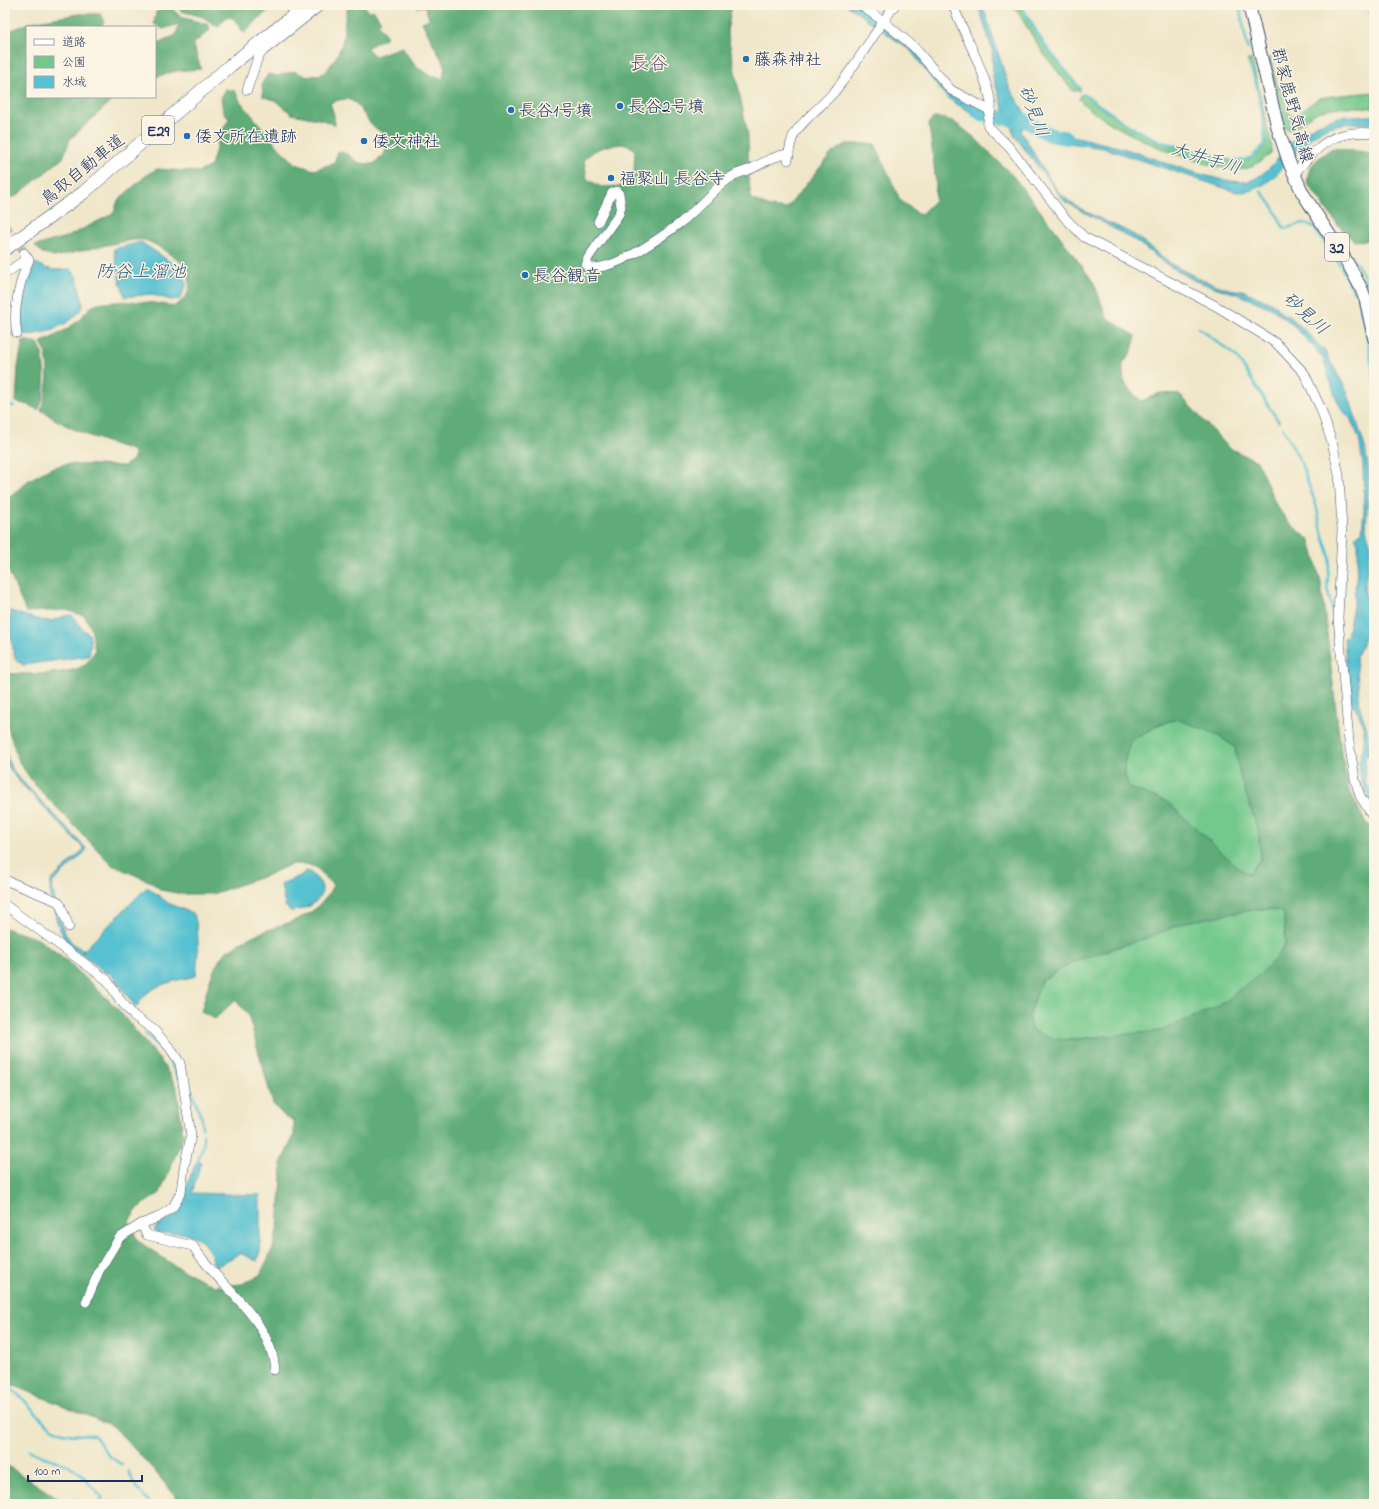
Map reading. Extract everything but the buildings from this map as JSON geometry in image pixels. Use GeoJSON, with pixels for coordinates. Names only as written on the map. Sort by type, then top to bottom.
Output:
{"type":"FeatureCollection","features":[{"type":"Feature","properties":{"kind":"highway","name":"鳥取自動車道"},"geometry":{"type":"LineString","coordinates":[[5,243],[126,150],[227,61],[297,5]]}},
{"type":"Feature","properties":{"kind":"highway","name":"鳥取自動車道"},"geometry":{"type":"LineString","coordinates":[[5,249],[83,193],[237,60],[307,5]]}},
{"type":"Feature","properties":{"kind":"main road","name":"郡家鹿野気高線"},"geometry":{"type":"LineString","coordinates":[[1249,5],[1283,147],[1302,192],[1347,262],[1360,288],[1366,301],[1374,338]]}},
{"type":"Feature","properties":{"kind":"street"},"geometry":{"type":"LineString","coordinates":[[247,90],[258,57],[263,51],[320,5]]}},
{"type":"Feature","properties":{"kind":"street"},"geometry":{"type":"LineString","coordinates":[[860,5],[881,24],[914,47],[950,90],[989,115]]}},
{"type":"Feature","properties":{"kind":"street"},"geometry":{"type":"LineString","coordinates":[[598,222],[612,193],[616,192],[619,194],[621,206],[619,214],[588,258],[586,266],[599,269],[615,263],[652,243],[681,222],[733,176],[752,169],[779,154],[789,157],[792,141],[798,129],[820,108],[848,74],[895,5]]}},
{"type":"Feature","properties":{"kind":"street"},"geometry":{"type":"LineString","coordinates":[[953,5],[979,66],[988,92],[990,129],[1009,147],[1065,218],[1084,237],[1216,306],[1277,344],[1304,373],[1323,417],[1333,446],[1338,475],[1342,530],[1338,618],[1349,742],[1355,779],[1360,796],[1374,818]]}},
{"type":"Feature","properties":{"kind":"street"},"geometry":{"type":"LineString","coordinates":[[1294,174],[1324,143],[1349,133],[1374,133]]}},
{"type":"Feature","properties":{"kind":"street"},"geometry":{"type":"LineString","coordinates":[[5,274],[22,262],[24,254],[29,260],[21,276],[15,325],[17,333]]}},
{"type":"Feature","properties":{"kind":"street"},"geometry":{"type":"LineString","coordinates":[[5,880],[57,901],[60,904],[69,927]]}},
{"type":"Feature","properties":{"kind":"street"},"geometry":{"type":"LineString","coordinates":[[5,905],[107,980],[120,1000],[134,1016],[154,1030],[170,1048],[180,1063],[191,1136],[184,1167],[181,1192],[173,1207],[157,1218],[141,1224],[119,1238],[99,1271],[86,1302]]}},
{"type":"Feature","properties":{"kind":"street"},"geometry":{"type":"LineString","coordinates":[[141,1224],[146,1235],[193,1246],[202,1261],[264,1330],[274,1355],[275,1370]]}},
{"type":"Feature","properties":{"kind":"green space"},"geometry":{"type":"Polygon","coordinates":[[[167,5],[171,5],[173,10],[181,16],[207,24],[210,30],[193,44],[201,69],[176,71],[156,77],[156,45],[176,35],[179,24],[163,29],[154,24],[156,12],[167,5]]]}},
{"type":"Feature","properties":{"kind":"green space"},"geometry":{"type":"Polygon","coordinates":[[[175,5],[276,5],[260,17],[245,33],[230,17],[226,17],[218,27],[203,17],[181,11],[175,5]]]}},
{"type":"Feature","properties":{"kind":"green space"},"geometry":{"type":"Polygon","coordinates":[[[349,5],[364,5],[369,12],[373,10],[381,21],[378,24],[387,37],[366,48],[375,56],[402,47],[411,60],[423,72],[443,79],[445,66],[422,22],[429,19],[425,6],[416,7],[415,5],[732,5],[727,31],[748,136],[751,199],[770,207],[786,209],[832,153],[846,144],[875,144],[900,200],[920,215],[935,200],[936,183],[929,124],[931,120],[936,117],[953,121],[975,138],[1013,176],[1094,283],[1107,318],[1136,336],[1131,354],[1123,363],[1124,381],[1132,393],[1142,401],[1160,393],[1179,394],[1229,448],[1257,461],[1276,505],[1289,523],[1310,540],[1321,583],[1341,751],[1348,787],[1365,822],[1374,829],[1374,1504],[182,1504],[153,1469],[113,1426],[5,1382],[5,928],[38,939],[64,958],[115,1006],[163,1064],[177,1088],[183,1137],[160,1193],[140,1206],[129,1221],[138,1241],[178,1268],[215,1286],[242,1284],[260,1275],[273,1248],[278,1225],[282,1179],[281,1163],[294,1136],[294,1120],[286,1118],[273,1104],[248,1014],[235,1000],[215,1019],[201,1012],[212,975],[219,961],[227,951],[248,938],[290,922],[315,909],[325,899],[333,885],[316,867],[306,864],[291,864],[268,875],[212,894],[182,894],[161,890],[151,882],[112,865],[35,785],[19,762],[5,719],[5,673],[35,674],[59,672],[79,668],[86,664],[95,651],[91,628],[85,616],[66,610],[26,612],[5,563],[5,501],[29,480],[51,468],[66,464],[124,466],[134,459],[134,451],[97,439],[74,429],[41,410],[46,394],[48,367],[47,358],[41,342],[70,327],[80,319],[89,308],[97,304],[144,302],[173,307],[187,295],[189,288],[189,274],[182,263],[159,247],[144,240],[115,243],[54,257],[42,253],[35,246],[69,236],[114,213],[118,200],[148,174],[157,169],[199,172],[211,166],[220,134],[229,119],[223,111],[221,98],[226,89],[235,91],[240,101],[280,149],[296,164],[314,170],[334,163],[338,151],[347,154],[359,163],[373,164],[384,155],[389,137],[373,126],[359,107],[351,100],[345,99],[330,103],[334,115],[335,125],[323,120],[292,114],[275,100],[263,97],[262,84],[268,74],[278,76],[294,71],[308,77],[325,73],[336,57],[340,48],[343,39],[347,9],[349,5]],[[627,144],[604,147],[589,155],[584,160],[587,179],[601,187],[627,186],[634,173],[635,150],[627,144]],[[1177,719],[1160,724],[1131,740],[1124,764],[1125,775],[1130,788],[1167,802],[1241,870],[1249,874],[1260,860],[1259,833],[1240,776],[1235,747],[1214,733],[1177,719]],[[1257,909],[1185,922],[1152,936],[1074,961],[1041,981],[1029,1016],[1031,1030],[1051,1038],[1066,1040],[1161,1031],[1219,1006],[1259,975],[1277,957],[1285,944],[1284,913],[1270,909],[1257,909]]]}},
{"type":"Feature","properties":{"kind":"green space"},"geometry":{"type":"Polygon","coordinates":[[[1013,5],[1020,5],[1044,45],[1081,91],[1073,91],[1043,53],[1013,5]]]}},
{"type":"Feature","properties":{"kind":"green space"},"geometry":{"type":"Polygon","coordinates":[[[79,14],[100,14],[105,20],[102,26],[26,26],[26,98],[118,98],[108,104],[70,139],[63,158],[15,197],[5,197],[5,33],[31,22],[79,14]]]}},
{"type":"Feature","properties":{"kind":"green space"},"geometry":{"type":"Polygon","coordinates":[[[1268,57],[1270,58],[1277,86],[1280,86],[1288,113],[1290,113],[1292,117],[1319,98],[1332,96],[1374,92],[1374,108],[1336,107],[1314,114],[1291,130],[1284,128],[1268,57]]]}},
{"type":"Feature","properties":{"kind":"green space"},"geometry":{"type":"Polygon","coordinates":[[[1247,60],[1252,60],[1272,147],[1271,154],[1255,165],[1245,169],[1228,169],[1207,164],[1157,146],[1132,135],[1109,122],[1091,110],[1079,99],[1080,95],[1083,94],[1117,119],[1162,142],[1230,161],[1248,160],[1261,151],[1266,143],[1263,114],[1254,75],[1247,60]]]}},
{"type":"Feature","properties":{"kind":"green space"},"geometry":{"type":"Polygon","coordinates":[[[1332,148],[1366,152],[1374,157],[1374,240],[1354,241],[1339,226],[1307,183],[1309,171],[1312,166],[1332,148]]]}},
{"type":"Feature","properties":{"kind":"green space"},"geometry":{"type":"Polygon","coordinates":[[[23,340],[38,343],[43,357],[44,387],[41,404],[38,410],[28,405],[16,402],[18,367],[23,340]]]}},
{"type":"Feature","properties":{"kind":"green space"},"geometry":{"type":"Polygon","coordinates":[[[1177,719],[1214,733],[1235,747],[1240,776],[1259,833],[1260,859],[1249,874],[1241,870],[1167,802],[1130,788],[1125,775],[1124,764],[1131,740],[1160,724],[1177,719]]]}},
{"type":"Feature","properties":{"kind":"green space"},"geometry":{"type":"Polygon","coordinates":[[[1257,909],[1270,909],[1284,913],[1285,944],[1277,957],[1259,975],[1219,1006],[1161,1031],[1066,1040],[1051,1038],[1030,1030],[1029,1016],[1041,981],[1074,961],[1152,936],[1185,922],[1257,909]]]}},
{"type":"Feature","properties":{"kind":"green space"},"geometry":{"type":"Polygon","coordinates":[[[5,1464],[66,1504],[5,1504],[5,1464]]]}},
{"type":"Feature","properties":{"kind":"water"},"geometry":{"type":"Polygon","coordinates":[[[847,5],[857,5],[921,57],[949,92],[986,111],[983,119],[953,102],[941,91],[911,51],[847,5]]]}},
{"type":"Feature","properties":{"kind":"water"},"geometry":{"type":"Polygon","coordinates":[[[978,5],[983,6],[1009,87],[1034,128],[1023,126],[1021,132],[1045,173],[1062,195],[1077,207],[1134,235],[1163,258],[1183,270],[1215,285],[1235,290],[1242,290],[1275,305],[1281,313],[1290,317],[1324,350],[1347,391],[1365,447],[1369,473],[1366,529],[1371,546],[1364,588],[1367,613],[1363,641],[1356,657],[1360,708],[1367,730],[1370,752],[1370,755],[1366,755],[1365,758],[1365,782],[1374,792],[1374,801],[1371,800],[1361,780],[1359,762],[1364,744],[1364,731],[1361,719],[1349,697],[1344,638],[1347,636],[1354,601],[1358,558],[1358,544],[1355,536],[1362,533],[1364,510],[1363,465],[1359,438],[1350,418],[1343,411],[1335,396],[1323,358],[1291,323],[1271,308],[1243,296],[1195,281],[1166,264],[1136,241],[1064,201],[1014,135],[1006,110],[1004,111],[993,77],[992,49],[978,5]]]}},
{"type":"Feature","properties":{"kind":"water"},"geometry":{"type":"Polygon","coordinates":[[[1344,116],[1374,116],[1374,124],[1344,124],[1326,128],[1314,135],[1274,177],[1263,185],[1251,190],[1236,192],[1104,148],[1047,140],[1050,131],[1118,147],[1206,176],[1240,182],[1252,180],[1258,177],[1272,165],[1289,145],[1301,134],[1329,120],[1344,116]]]}},
{"type":"Feature","properties":{"kind":"water","name":"防谷上溜池"},"geometry":{"type":"Polygon","coordinates":[[[141,242],[184,271],[186,285],[180,299],[171,300],[150,294],[125,297],[119,279],[114,249],[141,242]]]}},
{"type":"Feature","properties":{"kind":"water"},"geometry":{"type":"Polygon","coordinates":[[[37,263],[45,268],[55,270],[71,269],[77,278],[83,304],[80,311],[67,323],[49,331],[23,334],[20,329],[22,303],[28,275],[37,263]]]}},
{"type":"Feature","properties":{"kind":"water"},"geometry":{"type":"Polygon","coordinates":[[[11,611],[31,618],[47,621],[72,615],[82,629],[89,634],[91,644],[89,656],[23,665],[15,659],[9,627],[11,611]]]}},
{"type":"Feature","properties":{"kind":"water"},"geometry":{"type":"Polygon","coordinates":[[[5,749],[10,765],[16,775],[86,848],[86,851],[53,882],[52,886],[61,924],[70,941],[76,946],[84,949],[81,954],[69,946],[63,937],[54,911],[50,885],[52,880],[84,849],[16,778],[8,766],[5,749]]]}},
{"type":"Feature","properties":{"kind":"water"},"geometry":{"type":"Polygon","coordinates":[[[306,871],[310,872],[320,883],[322,887],[321,893],[312,905],[291,911],[285,906],[281,884],[300,876],[306,871]]]}},
{"type":"Feature","properties":{"kind":"water"},"geometry":{"type":"Polygon","coordinates":[[[146,888],[149,888],[168,903],[194,914],[198,937],[196,976],[154,988],[141,999],[137,1007],[110,973],[104,972],[82,954],[85,949],[146,888]]]}},
{"type":"Feature","properties":{"kind":"water"},"geometry":{"type":"Polygon","coordinates":[[[197,1161],[201,1162],[192,1193],[260,1195],[260,1251],[257,1261],[240,1253],[216,1267],[205,1245],[194,1236],[181,1233],[158,1234],[154,1230],[158,1225],[172,1217],[182,1207],[185,1189],[197,1161]]]}},
{"type":"Feature","properties":{"kind":"waterway"},"geometry":{"type":"LineString","coordinates":[[1021,5],[1044,44],[1080,88]]}},
{"type":"Feature","properties":{"kind":"waterway"},"geometry":{"type":"LineString","coordinates":[[1239,5],[1248,49]]}},
{"type":"Feature","properties":{"kind":"waterway"},"geometry":{"type":"LineString","coordinates":[[1369,5],[1373,26]]}},
{"type":"Feature","properties":{"kind":"waterway"},"geometry":{"type":"LineString","coordinates":[[1084,94],[1134,129],[1162,142],[1230,160],[1241,161],[1252,157],[1265,144],[1259,94],[1249,65]]}},
{"type":"Feature","properties":{"kind":"waterway","name":"大井手川"},"geometry":{"type":"LineString","coordinates":[[977,111],[982,114],[1015,120]]}},
{"type":"Feature","properties":{"kind":"waterway","name":"大井手川"},"geometry":{"type":"LineString","coordinates":[[1017,116],[1050,135],[1067,138]]}},
{"type":"Feature","properties":{"kind":"waterway"},"geometry":{"type":"LineString","coordinates":[[1261,191],[1274,208],[1284,229],[1303,223],[1313,226],[1340,265]]}},
{"type":"Feature","properties":{"kind":"waterway"},"geometry":{"type":"LineString","coordinates":[[1350,259],[1361,271],[1372,301]]}},
{"type":"Feature","properties":{"kind":"waterway"},"geometry":{"type":"LineString","coordinates":[[1341,267],[1354,292]]}},
{"type":"Feature","properties":{"kind":"waterway"},"geometry":{"type":"LineString","coordinates":[[1357,298],[1366,330],[1374,378]]}},
{"type":"Feature","properties":{"kind":"waterway"},"geometry":{"type":"LineString","coordinates":[[1199,328],[1236,356],[1279,422]]}},
{"type":"Feature","properties":{"kind":"waterway"},"geometry":{"type":"LineString","coordinates":[[5,338],[13,334]]}},
{"type":"Feature","properties":{"kind":"waterway"},"geometry":{"type":"LineString","coordinates":[[5,406],[14,406]]}},
{"type":"Feature","properties":{"kind":"waterway"},"geometry":{"type":"LineString","coordinates":[[1283,428],[1301,463],[1316,505],[1323,536],[1330,557],[1327,588],[1334,617]]}},
{"type":"Feature","properties":{"kind":"waterway"},"geometry":{"type":"LineString","coordinates":[[1334,622],[1336,649]]}},
{"type":"Feature","properties":{"kind":"waterway"},"geometry":{"type":"LineString","coordinates":[[145,1033],[165,1053],[178,1078]]}},
{"type":"Feature","properties":{"kind":"waterway"},"geometry":{"type":"LineString","coordinates":[[191,1089],[202,1119],[202,1128]]}},
{"type":"Feature","properties":{"kind":"waterway"},"geometry":{"type":"LineString","coordinates":[[197,1163],[203,1146],[203,1135]]}},
{"type":"Feature","properties":{"kind":"waterway"},"geometry":{"type":"LineString","coordinates":[[5,1387],[20,1396],[46,1423],[54,1429],[67,1434],[94,1435],[109,1456],[122,1465]]}},
{"type":"Feature","properties":{"kind":"waterway"},"geometry":{"type":"LineString","coordinates":[[29,1450],[73,1468],[85,1478],[102,1497],[101,1504]]}},
{"type":"Feature","properties":{"kind":"waterway"},"geometry":{"type":"LineString","coordinates":[[128,1471],[136,1487],[151,1504]]}},
{"type":"Feature","properties":{"kind":"tunnel"},"geometry":{"type":"LineString","coordinates":[[5,225],[23,251]]}},
{"type":"Feature","properties":{"kind":"place","name":"藤森神社"},"geometry":{"type":"Point","coordinates":[746,59]}},
{"type":"Feature","properties":{"kind":"place","name":"長谷2号墳"},"geometry":{"type":"Point","coordinates":[620,106]}},
{"type":"Feature","properties":{"kind":"place","name":"長谷1号墳"},"geometry":{"type":"Point","coordinates":[511,110]}},
{"type":"Feature","properties":{"kind":"place","name":"倭文所在遺跡"},"geometry":{"type":"Point","coordinates":[187,136]}},
{"type":"Feature","properties":{"kind":"place","name":"倭文神社"},"geometry":{"type":"Point","coordinates":[364,141]}},
{"type":"Feature","properties":{"kind":"place","name":"福聚山 長谷寺"},"geometry":{"type":"Point","coordinates":[611,178]}},
{"type":"Feature","properties":{"kind":"place","name":"長谷観音"},"geometry":{"type":"Point","coordinates":[525,275]}},
{"type":"Feature","properties":{"kind":"district","name":"長谷"},"geometry":{"type":"Point","coordinates":[649,62]}},
{"type":"Feature","properties":{"kind":"water label","name":"砂見川"},"geometry":{"type":"Point","coordinates":[1034,111]}},
{"type":"Feature","properties":{"kind":"water label","name":"砂見川"},"geometry":{"type":"Point","coordinates":[1306,313]}}]}
